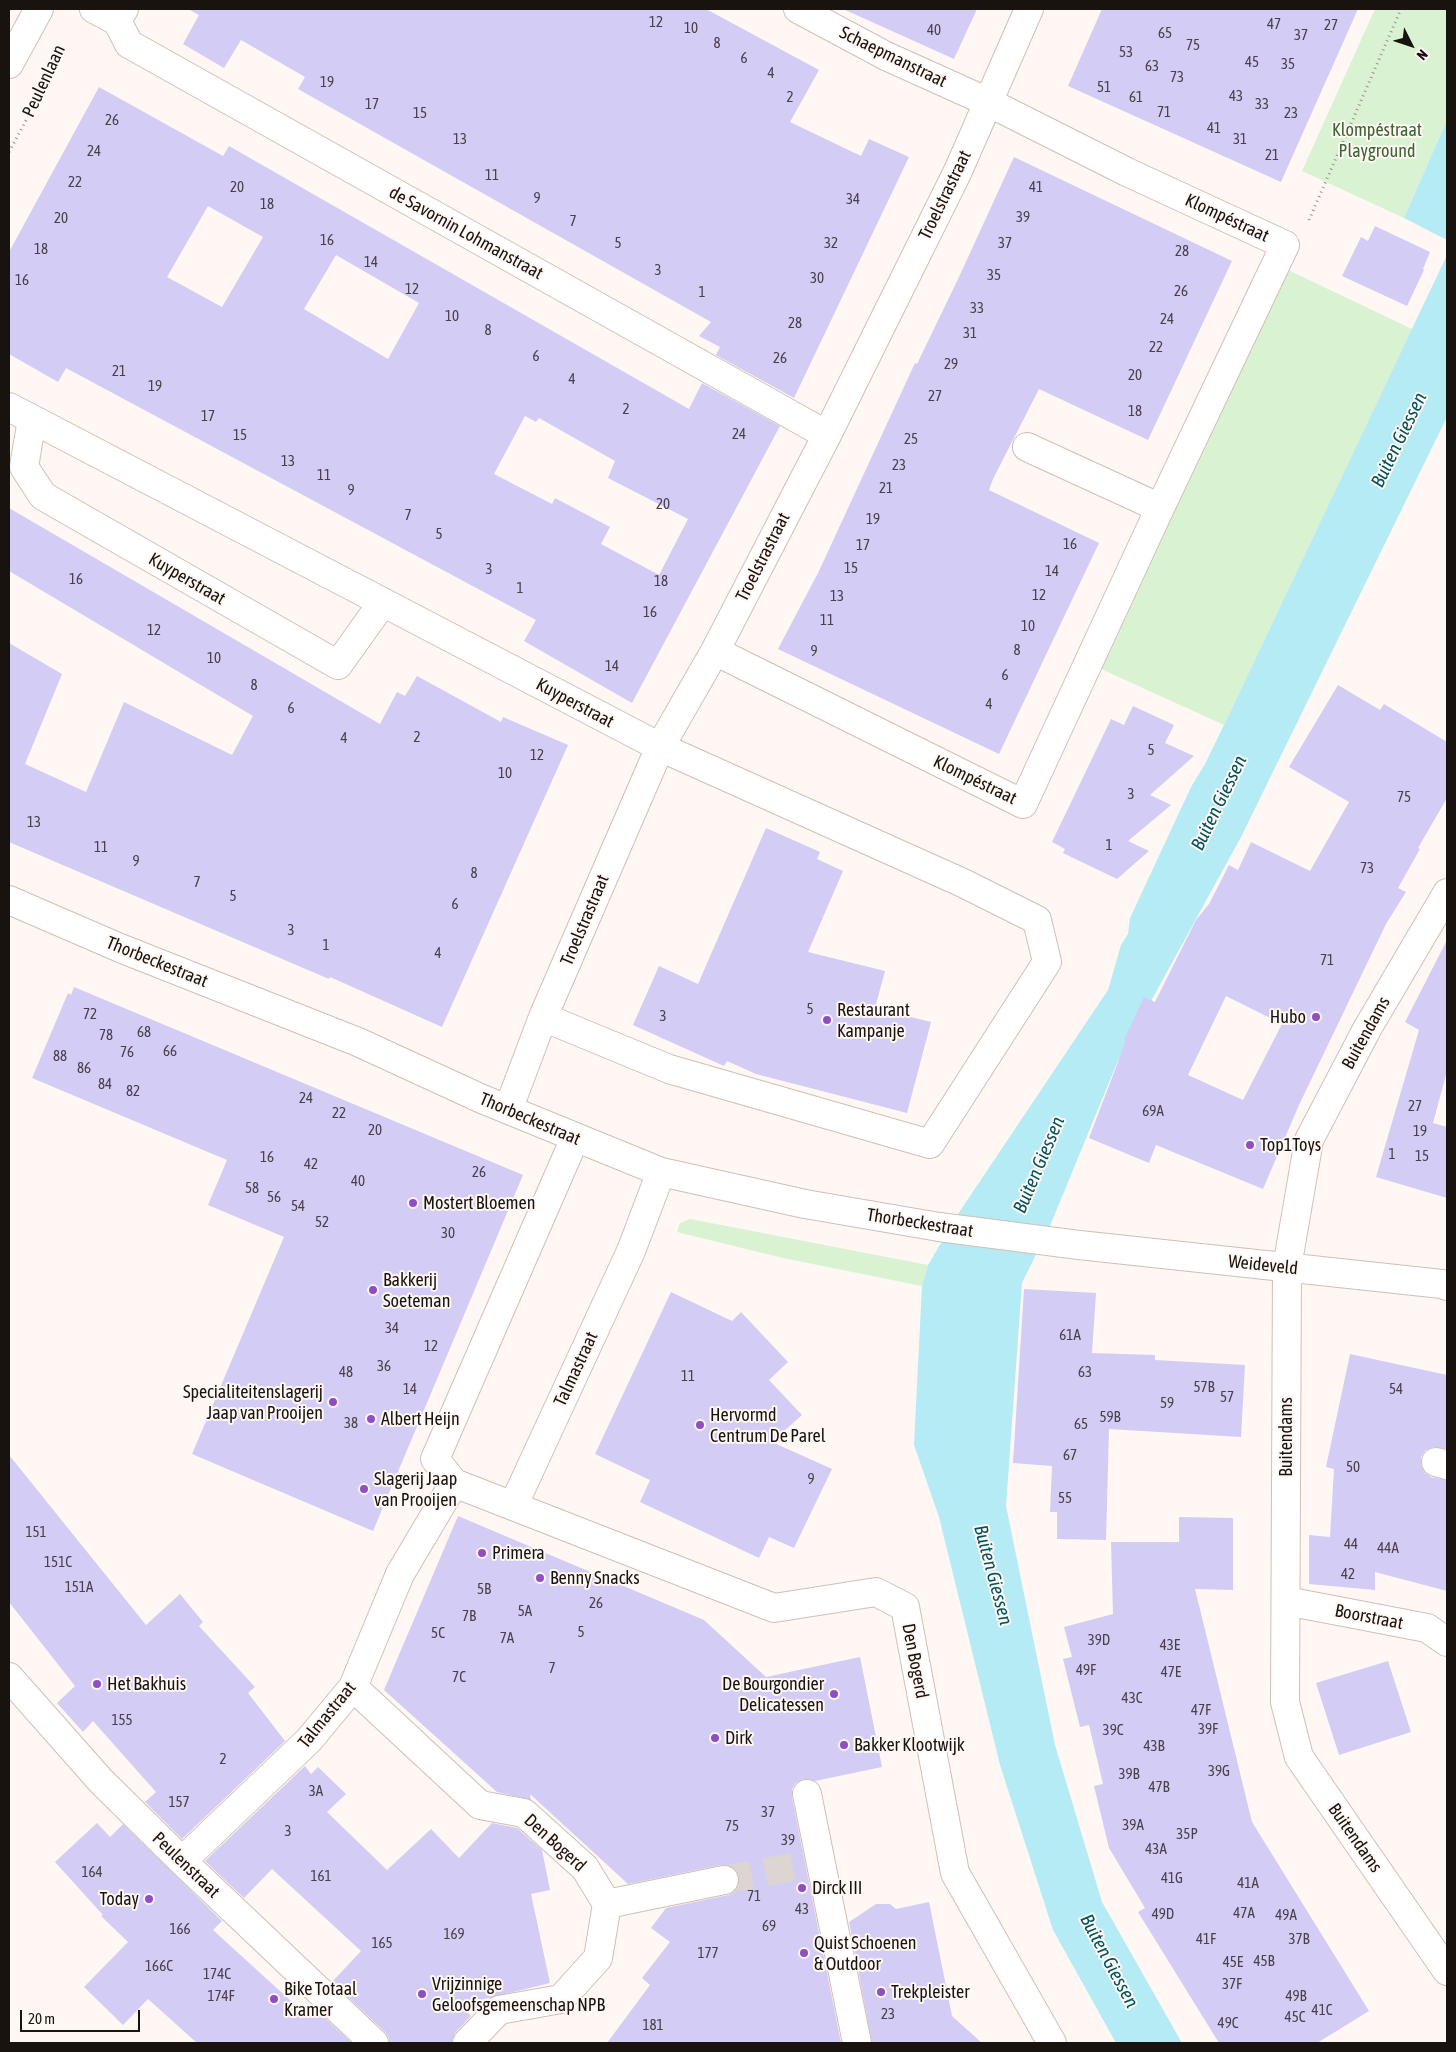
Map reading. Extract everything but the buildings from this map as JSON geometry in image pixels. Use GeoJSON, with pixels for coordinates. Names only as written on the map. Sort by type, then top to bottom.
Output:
{"type":"FeatureCollection","features":[{"type":"Feature","properties":{"kind":"street","name":"Peulenlaan"},"geometry":{"type":"LineString","coordinates":[[9,64],[39,9]]}},
{"type":"Feature","properties":{"kind":"street","name":"Schaepmanstraat"},"geometry":{"type":"LineString","coordinates":[[798,9],[886,56],[988,102]]}},
{"type":"Feature","properties":{"kind":"street","name":"Troelstrastraat"},"geometry":{"type":"LineString","coordinates":[[508,1110],[543,1017],[660,747],[714,651],[826,434],[958,170],[1029,9]]}},
{"type":"Feature","properties":{"kind":"street","name":"de Savornin Lohmanstraat"},"geometry":{"type":"LineString","coordinates":[[111,13],[129,44],[826,434]]}},
{"type":"Feature","properties":{"kind":"street","name":"Klompéstraat"},"geometry":{"type":"LineString","coordinates":[[714,651],[1023,804],[1160,508],[1285,245],[1127,172],[988,102]]}},
{"type":"Feature","properties":{"kind":"street","name":"Kuyperstraat"},"geometry":{"type":"LineString","coordinates":[[20,413],[24,467],[42,496],[338,664],[383,602]]}},
{"type":"Feature","properties":{"kind":"street","name":"Kuyperstraat"},"geometry":{"type":"LineString","coordinates":[[20,413],[660,747],[954,879],[1037,920],[1048,962],[930,1144],[669,1069],[543,1017]]}},
{"type":"Feature","properties":{"kind":"street"},"geometry":{"type":"LineString","coordinates":[[1027,447],[1160,508]]}},
{"type":"Feature","properties":{"kind":"street","name":"Buitendams"},"geometry":{"type":"LineString","coordinates":[[1447,893],[1367,1029],[1308,1140],[1287,1267],[1285,1702],[1299,1757],[1447,1971]]}},
{"type":"Feature","properties":{"kind":"street","name":"Thorbeckestraat"},"geometry":{"type":"LineString","coordinates":[[9,900],[120,948],[358,1042],[508,1110],[661,1172],[805,1204],[939,1227],[1079,1245]]}},
{"type":"Feature","properties":{"kind":"street"},"geometry":{"type":"LineString","coordinates":[[513,1506],[454,1483],[435,1459],[575,1138]]}},
{"type":"Feature","properties":{"kind":"street","name":"Talmastraat"},"geometry":{"type":"LineString","coordinates":[[513,1506],[631,1251],[661,1172]]}},
{"type":"Feature","properties":{"kind":"street","name":"Weideveld"},"geometry":{"type":"LineString","coordinates":[[1079,1245],[1447,1286]]}},
{"type":"Feature","properties":{"kind":"street","name":"Talmastraat"},"geometry":{"type":"LineString","coordinates":[[182,1861],[309,1740],[353,1687],[400,1574],[454,1483]]}},
{"type":"Feature","properties":{"kind":"street","name":"Den Bogerd"},"geometry":{"type":"LineString","coordinates":[[513,1506],[774,1608],[876,1592],[905,1607],[955,1873],[1052,2043]]}},
{"type":"Feature","properties":{"kind":"street","name":"Boorstraat"},"geometry":{"type":"LineString","coordinates":[[1286,1601],[1427,1628],[1447,1642]]}},
{"type":"Feature","properties":{"kind":"street","name":"Peulenstraat"},"geometry":{"type":"LineString","coordinates":[[9,1676],[101,1782],[374,2043]]}},
{"type":"Feature","properties":{"kind":"street","name":"Den Bogerd"},"geometry":{"type":"LineString","coordinates":[[353,1687],[480,1805],[524,1813],[585,1868],[606,1904]]}},
{"type":"Feature","properties":{"kind":"street"},"geometry":{"type":"LineString","coordinates":[[808,1794],[817,1862],[857,2043]]}},
{"type":"Feature","properties":{"kind":"street"},"geometry":{"type":"LineString","coordinates":[[466,2043],[499,2010],[561,1999],[598,1958],[606,1904],[724,1880]]}},
{"type":"Feature","properties":{"kind":"path"},"geometry":{"type":"LineString","coordinates":[[1285,245],[1304,231],[1401,9]]}},
{"type":"Feature","properties":{"kind":"path","name":"Peulenlaan"},"geometry":{"type":"LineString","coordinates":[[9,152],[44,87],[62,44]]}},
{"type":"Feature","properties":{"kind":"green space","name":"Klompéstraat Playground"},"geometry":{"type":"Polygon","coordinates":[[[1375,9],[1447,9],[1447,120],[1404,218],[1302,171],[1375,9]]]}},
{"type":"Feature","properties":{"kind":"green space"},"geometry":{"type":"Polygon","coordinates":[[[1288,270],[1412,329],[1224,725],[1099,668],[1288,270]]]}},
{"type":"Feature","properties":{"kind":"green space"},"geometry":{"type":"Polygon","coordinates":[[[690,1219],[928,1265],[922,1286],[783,1258],[677,1232],[680,1223],[690,1219]]]}},
{"type":"Feature","properties":{"kind":"water"},"geometry":{"type":"Polygon","coordinates":[[[1447,120],[1447,240],[1404,218],[1447,120]]]}},
{"type":"Feature","properties":{"kind":"water","name":"Buiten Giessen"},"geometry":{"type":"Polygon","coordinates":[[[1447,255],[1447,417],[1241,837],[1117,1063],[1050,1226],[1022,1283],[1006,1506],[1055,1745],[1102,1902],[1182,2043],[1116,2043],[1053,1930],[1000,1765],[939,1517],[914,1445],[922,1286],[928,1265],[960,1211],[1108,990],[1121,945],[1128,934],[1130,918],[1191,787],[1205,764],[1224,725],[1447,255]]]}},
{"type":"Feature","properties":{"kind":"tunnel"},"geometry":{"type":"LineString","coordinates":[[724,1880],[813,1863]]}},
{"type":"Feature","properties":{"kind":"place","name":"Hubo"},"geometry":{"type":"Point","coordinates":[1316,1017]}},
{"type":"Feature","properties":{"kind":"place","name":"Restaurant Kampanje"},"geometry":{"type":"Point","coordinates":[827,1020]}},
{"type":"Feature","properties":{"kind":"place","name":"Top1Toys"},"geometry":{"type":"Point","coordinates":[1250,1145]}},
{"type":"Feature","properties":{"kind":"place","name":"Mostert Bloemen"},"geometry":{"type":"Point","coordinates":[413,1203]}},
{"type":"Feature","properties":{"kind":"place","name":"Bakkerij Soeteman"},"geometry":{"type":"Point","coordinates":[373,1290]}},
{"type":"Feature","properties":{"kind":"place","name":"Specialiteitenslagerij Jaap van Prooijen"},"geometry":{"type":"Point","coordinates":[333,1402]}},
{"type":"Feature","properties":{"kind":"place","name":"Albert Heijn"},"geometry":{"type":"Point","coordinates":[371,1419]}},
{"type":"Feature","properties":{"kind":"place","name":"Hervormd Centrum De Parel"},"geometry":{"type":"Point","coordinates":[700,1425]}},
{"type":"Feature","properties":{"kind":"place","name":"Slagerij Jaap van Prooijen"},"geometry":{"type":"Point","coordinates":[364,1489]}},
{"type":"Feature","properties":{"kind":"place","name":"Primera"},"geometry":{"type":"Point","coordinates":[482,1553]}},
{"type":"Feature","properties":{"kind":"place","name":"Benny Snacks"},"geometry":{"type":"Point","coordinates":[540,1578]}},
{"type":"Feature","properties":{"kind":"place","name":"Het Bakhuis"},"geometry":{"type":"Point","coordinates":[97,1684]}},
{"type":"Feature","properties":{"kind":"place","name":"De Bourgondier Delicatessen"},"geometry":{"type":"Point","coordinates":[834,1694]}},
{"type":"Feature","properties":{"kind":"place","name":"Dirk"},"geometry":{"type":"Point","coordinates":[715,1738]}},
{"type":"Feature","properties":{"kind":"place","name":"Bakker Klootwijk"},"geometry":{"type":"Point","coordinates":[844,1745]}},
{"type":"Feature","properties":{"kind":"place","name":"Dirck III"},"geometry":{"type":"Point","coordinates":[802,1888]}},
{"type":"Feature","properties":{"kind":"place","name":"Today"},"geometry":{"type":"Point","coordinates":[149,1899]}},
{"type":"Feature","properties":{"kind":"place","name":"Quist Schoenen & Outdoor"},"geometry":{"type":"Point","coordinates":[804,1953]}},
{"type":"Feature","properties":{"kind":"place","name":"Trekpleister"},"geometry":{"type":"Point","coordinates":[881,1992]}},
{"type":"Feature","properties":{"kind":"place","name":"Vrijzinnige Geloofsgemeenschap NPB"},"geometry":{"type":"Point","coordinates":[422,1994]}},
{"type":"Feature","properties":{"kind":"place","name":"Bike Totaal Kramer"},"geometry":{"type":"Point","coordinates":[274,1999]}}]}
